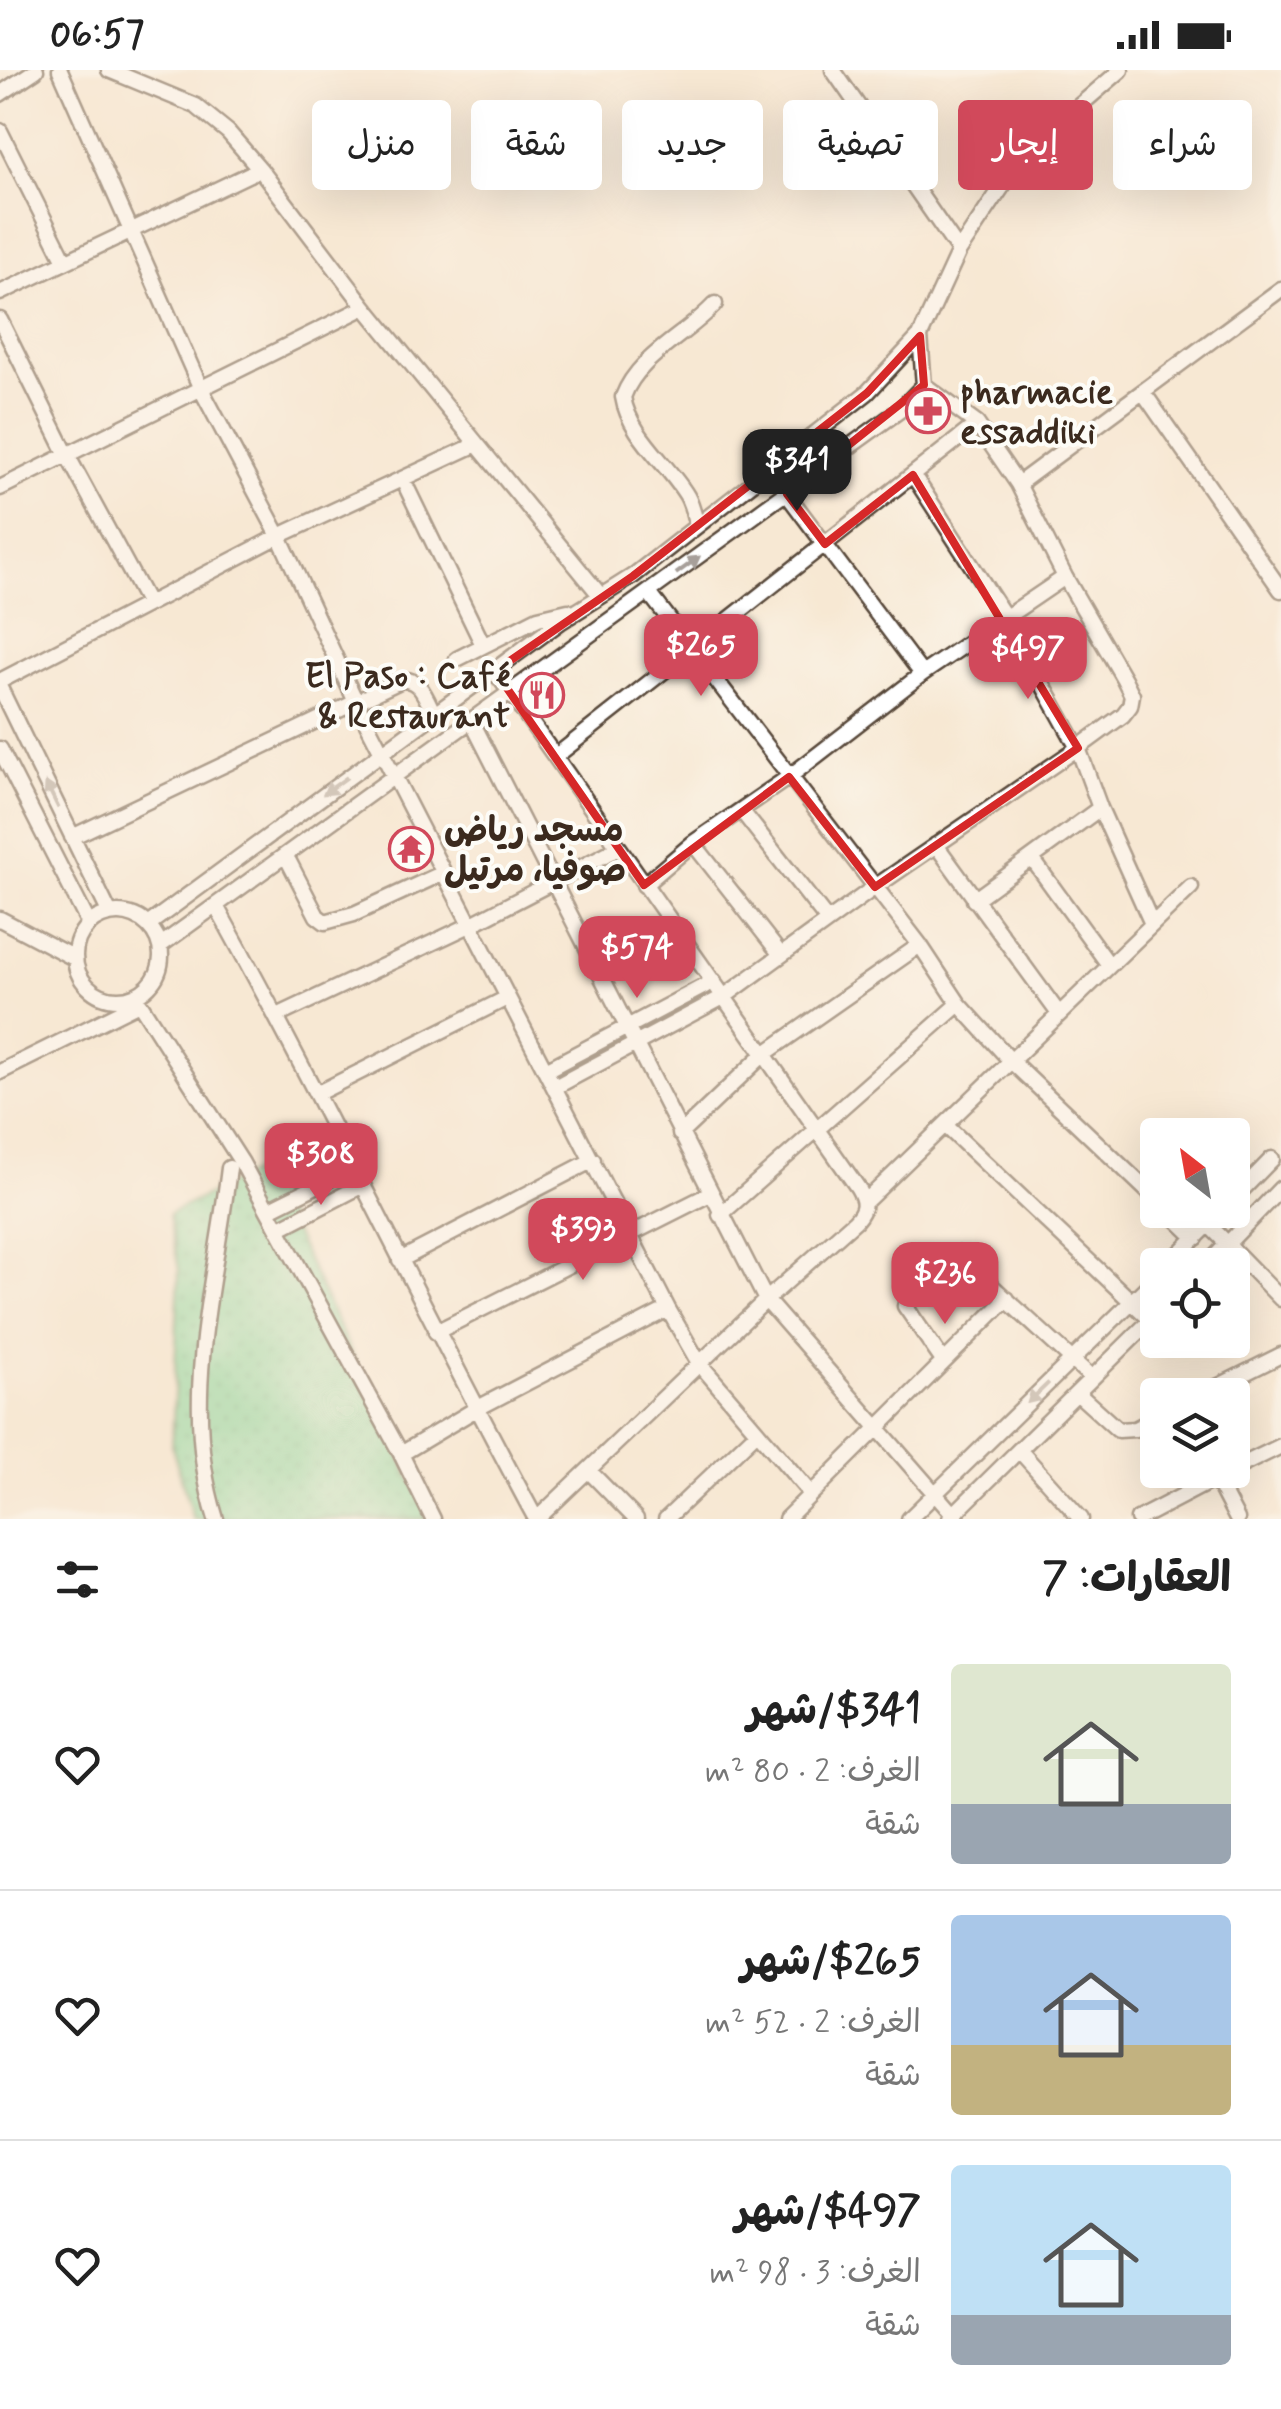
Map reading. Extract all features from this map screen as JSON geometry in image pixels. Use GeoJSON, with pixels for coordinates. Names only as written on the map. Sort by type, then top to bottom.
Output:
{"type":"FeatureCollection","features":[{"type":"Feature","properties":{"kind":"street"},"geometry":{"type":"LineString","coordinates":[[0,94],[36,70]]}},
{"type":"Feature","properties":{"kind":"street"},"geometry":{"type":"LineString","coordinates":[[60,70],[201,389],[279,536],[356,702],[668,1309],[699,1363],[811,1494]]}},
{"type":"Feature","properties":{"kind":"street"},"geometry":{"type":"LineString","coordinates":[[109,70],[196,106],[228,132],[475,445],[600,595]]}},
{"type":"Feature","properties":{"kind":"street"},"geometry":{"type":"LineString","coordinates":[[833,70],[959,251]]}},
{"type":"Feature","properties":{"kind":"street"},"geometry":{"type":"LineString","coordinates":[[149,924],[579,609],[633,576],[868,392],[920,336],[959,251],[1010,175],[1041,140],[1121,70]]}},
{"type":"Feature","properties":{"kind":"street"},"geometry":{"type":"LineString","coordinates":[[0,130],[66,261]]}},
{"type":"Feature","properties":{"kind":"street"},"geometry":{"type":"LineString","coordinates":[[0,293],[260,169]]}},
{"type":"Feature","properties":{"kind":"street"},"geometry":{"type":"LineString","coordinates":[[1018,484],[1279,295]]}},
{"type":"Feature","properties":{"kind":"street"},"geometry":{"type":"LineString","coordinates":[[697,526],[690,500],[635,426],[623,397],[643,366],[698,323],[715,304]]}},
{"type":"Feature","properties":{"kind":"street"},"geometry":{"type":"LineString","coordinates":[[0,488],[365,308]]}},
{"type":"Feature","properties":{"kind":"street"},"geometry":{"type":"LineString","coordinates":[[0,320],[148,604]]}},
{"type":"Feature","properties":{"kind":"street"},"geometry":{"type":"LineString","coordinates":[[161,945],[900,410],[924,385],[920,336]]}},
{"type":"Feature","properties":{"kind":"street"},"geometry":{"type":"LineString","coordinates":[[555,1087],[724,996],[1078,748],[1124,715],[1130,706],[1132,694],[1065,578],[1018,484],[977,424],[924,385]]}},
{"type":"Feature","properties":{"kind":"street"},"geometry":{"type":"LineString","coordinates":[[1143,392],[1281,590]]}},
{"type":"Feature","properties":{"kind":"street"},"geometry":{"type":"LineString","coordinates":[[556,756],[977,424]]}},
{"type":"Feature","properties":{"kind":"street"},"geometry":{"type":"LineString","coordinates":[[110,914],[0,685],[279,536],[475,445]]}},
{"type":"Feature","properties":{"kind":"street"},"geometry":{"type":"LineString","coordinates":[[913,475],[1007,620],[1078,748],[1152,924]]}},
{"type":"Feature","properties":{"kind":"street"},"geometry":{"type":"LineString","coordinates":[[402,480],[484,645]]}},
{"type":"Feature","properties":{"kind":"street"},"geometry":{"type":"LineString","coordinates":[[787,494],[922,674]]}},
{"type":"Feature","properties":{"kind":"street"},"geometry":{"type":"LineString","coordinates":[[644,885],[693,843],[789,777],[922,674],[1065,578]]}},
{"type":"Feature","properties":{"kind":"street"},"geometry":{"type":"LineString","coordinates":[[649,593],[920,945],[959,1004],[1011,1061],[1140,1184]]}},
{"type":"Feature","properties":{"kind":"street"},"geometry":{"type":"LineString","coordinates":[[456,659],[538,618],[579,609]]}},
{"type":"Feature","properties":{"kind":"street"},"geometry":{"type":"LineString","coordinates":[[216,906],[278,1016],[436,1332],[537,1519],[766,1300],[855,1221],[864,1202],[858,1188],[495,671]]}},
{"type":"Feature","properties":{"kind":"street"},"geometry":{"type":"LineString","coordinates":[[72,837],[410,679],[417,684],[435,716]]}},
{"type":"Feature","properties":{"kind":"street"},"geometry":{"type":"LineString","coordinates":[[472,720],[766,1300],[954,1518],[1140,1331]]}},
{"type":"Feature","properties":{"kind":"street"},"geometry":{"type":"LineString","coordinates":[[0,748],[89,924]]}},
{"type":"Feature","properties":{"kind":"street"},"geometry":{"type":"LineString","coordinates":[[974,900],[1100,808]]}},
{"type":"Feature","properties":{"kind":"street"},"geometry":{"type":"LineString","coordinates":[[740,810],[828,921]]}},
{"type":"Feature","properties":{"kind":"street"},"geometry":{"type":"LineString","coordinates":[[693,843],[781,955]]}},
{"type":"Feature","properties":{"kind":"street"},"geometry":{"type":"LineString","coordinates":[[936,845],[1059,1014]]}},
{"type":"Feature","properties":{"kind":"street"},"geometry":{"type":"LineString","coordinates":[[278,1016],[470,925],[618,848]]}},
{"type":"Feature","properties":{"kind":"street"},"geometry":{"type":"LineString","coordinates":[[286,856],[325,922],[354,914],[443,873]]}},
{"type":"Feature","properties":{"kind":"street"},"geometry":{"type":"LineString","coordinates":[[1033,860],[1110,965]]}},
{"type":"Feature","properties":{"kind":"street"},"geometry":{"type":"LineString","coordinates":[[864,1202],[1190,887]]}},
{"type":"Feature","properties":{"kind":"street"},"geometry":{"type":"LineString","coordinates":[[0,1072],[137,999],[156,979],[161,967],[161,945],[149,924],[135,916],[110,914],[89,924],[77,941],[74,958],[78,974],[88,988],[102,996],[137,999]]}},
{"type":"Feature","properties":{"kind":"street"},"geometry":{"type":"LineString","coordinates":[[0,919],[74,958]]}},
{"type":"Feature","properties":{"kind":"street"},"geometry":{"type":"LineString","coordinates":[[680,1134],[764,1054],[920,945]]}},
{"type":"Feature","properties":{"kind":"street"},"geometry":{"type":"LineString","coordinates":[[546,1070],[714,981]]}},
{"type":"Feature","properties":{"kind":"street"},"geometry":{"type":"LineString","coordinates":[[318,1093],[507,998]]}},
{"type":"Feature","properties":{"kind":"street"},"geometry":{"type":"LineString","coordinates":[[137,999],[242,1163],[401,1454],[432,1519]]}},
{"type":"Feature","properties":{"kind":"street"},"geometry":{"type":"LineString","coordinates":[[720,1214],[959,1004]]}},
{"type":"Feature","properties":{"kind":"street"},"geometry":{"type":"LineString","coordinates":[[945,1125],[1140,1308]]}},
{"type":"Feature","properties":{"kind":"street"},"geometry":{"type":"LineString","coordinates":[[1250,1182],[1272,1159]]}},
{"type":"Feature","properties":{"kind":"street"},"geometry":{"type":"LineString","coordinates":[[400,1260],[592,1160]]}},
{"type":"Feature","properties":{"kind":"street"},"geometry":{"type":"LineString","coordinates":[[268,1210],[354,1167]]}},
{"type":"Feature","properties":{"kind":"street"},"geometry":{"type":"LineString","coordinates":[[216,1519],[206,1478],[198,1393],[230,1168]]}},
{"type":"Feature","properties":{"kind":"street"},"geometry":{"type":"LineString","coordinates":[[278,1229],[363,1185]]}},
{"type":"Feature","properties":{"kind":"street"},"geometry":{"type":"LineString","coordinates":[[1224,1248],[1281,1188]]}},
{"type":"Feature","properties":{"kind":"street"},"geometry":{"type":"LineString","coordinates":[[436,1332],[710,1194]]}},
{"type":"Feature","properties":{"kind":"street"},"geometry":{"type":"LineString","coordinates":[[1186,1228],[1196,1238]]}},
{"type":"Feature","properties":{"kind":"street"},"geometry":{"type":"LineString","coordinates":[[1186,1248],[1206,1228]]}},
{"type":"Feature","properties":{"kind":"street"},"geometry":{"type":"LineString","coordinates":[[1212,1228],[1281,1300]]}},
{"type":"Feature","properties":{"kind":"street"},"geometry":{"type":"LineString","coordinates":[[944,1362],[905,1306],[948,1258],[961,1256],[1092,1378]]}},
{"type":"Feature","properties":{"kind":"street"},"geometry":{"type":"LineString","coordinates":[[909,1519],[1140,1293]]}},
{"type":"Feature","properties":{"kind":"street"},"geometry":{"type":"LineString","coordinates":[[786,1519],[1007,1299]]}},
{"type":"Feature","properties":{"kind":"street"},"geometry":{"type":"LineString","coordinates":[[401,1454],[476,1409],[668,1309]]}},
{"type":"Feature","properties":{"kind":"street"},"geometry":{"type":"LineString","coordinates":[[1235,1378],[1281,1355]]}},
{"type":"Feature","properties":{"kind":"street"},"geometry":{"type":"LineString","coordinates":[[1077,1393],[1118,1430],[1140,1426]]}},
{"type":"Feature","properties":{"kind":"street"},"geometry":{"type":"LineString","coordinates":[[666,1519],[757,1432]]}},
{"type":"Feature","properties":{"kind":"street"},"geometry":{"type":"LineString","coordinates":[[1250,1461],[1281,1446]]}},
{"type":"Feature","properties":{"kind":"street"},"geometry":{"type":"LineString","coordinates":[[1020,1450],[1081,1519]]}},
{"type":"Feature","properties":{"kind":"street"},"geometry":{"type":"LineString","coordinates":[[589,1471],[636,1519]]}},
{"type":"Feature","properties":{"kind":"street"},"geometry":{"type":"LineString","coordinates":[[1138,1519],[1190,1488]]}},
{"type":"Feature","properties":{"kind":"street"},"geometry":{"type":"LineString","coordinates":[[1221,1488],[1237,1519]]}},
{"type":"Feature","properties":{"kind":"highlighted area"},"geometry":{"type":"Polygon","coordinates":[[[920,336],[924,385],[787,494],[825,544],[913,475],[1078,748],[875,887],[789,777],[644,885],[495,671],[633,576],[867,393],[920,336]]]}},
{"type":"Feature","properties":{"kind":"green space"},"geometry":{"type":"Polygon","coordinates":[[[263,1167],[430,1519],[193,1519],[172,1447],[179,1270],[169,1214],[263,1167]]]}},
{"type":"Feature","properties":{"kind":"place","name":"pharmacie essaddiki"},"geometry":{"type":"Point","coordinates":[928,411]}},
{"type":"Feature","properties":{"kind":"place","name":"El Paso : Café & Restaurant"},"geometry":{"type":"Point","coordinates":[542,695]}},
{"type":"Feature","properties":{"kind":"place","name":"مسجد رياض صوفيا، مرتیل"},"geometry":{"type":"Point","coordinates":[411,849]}}]}
